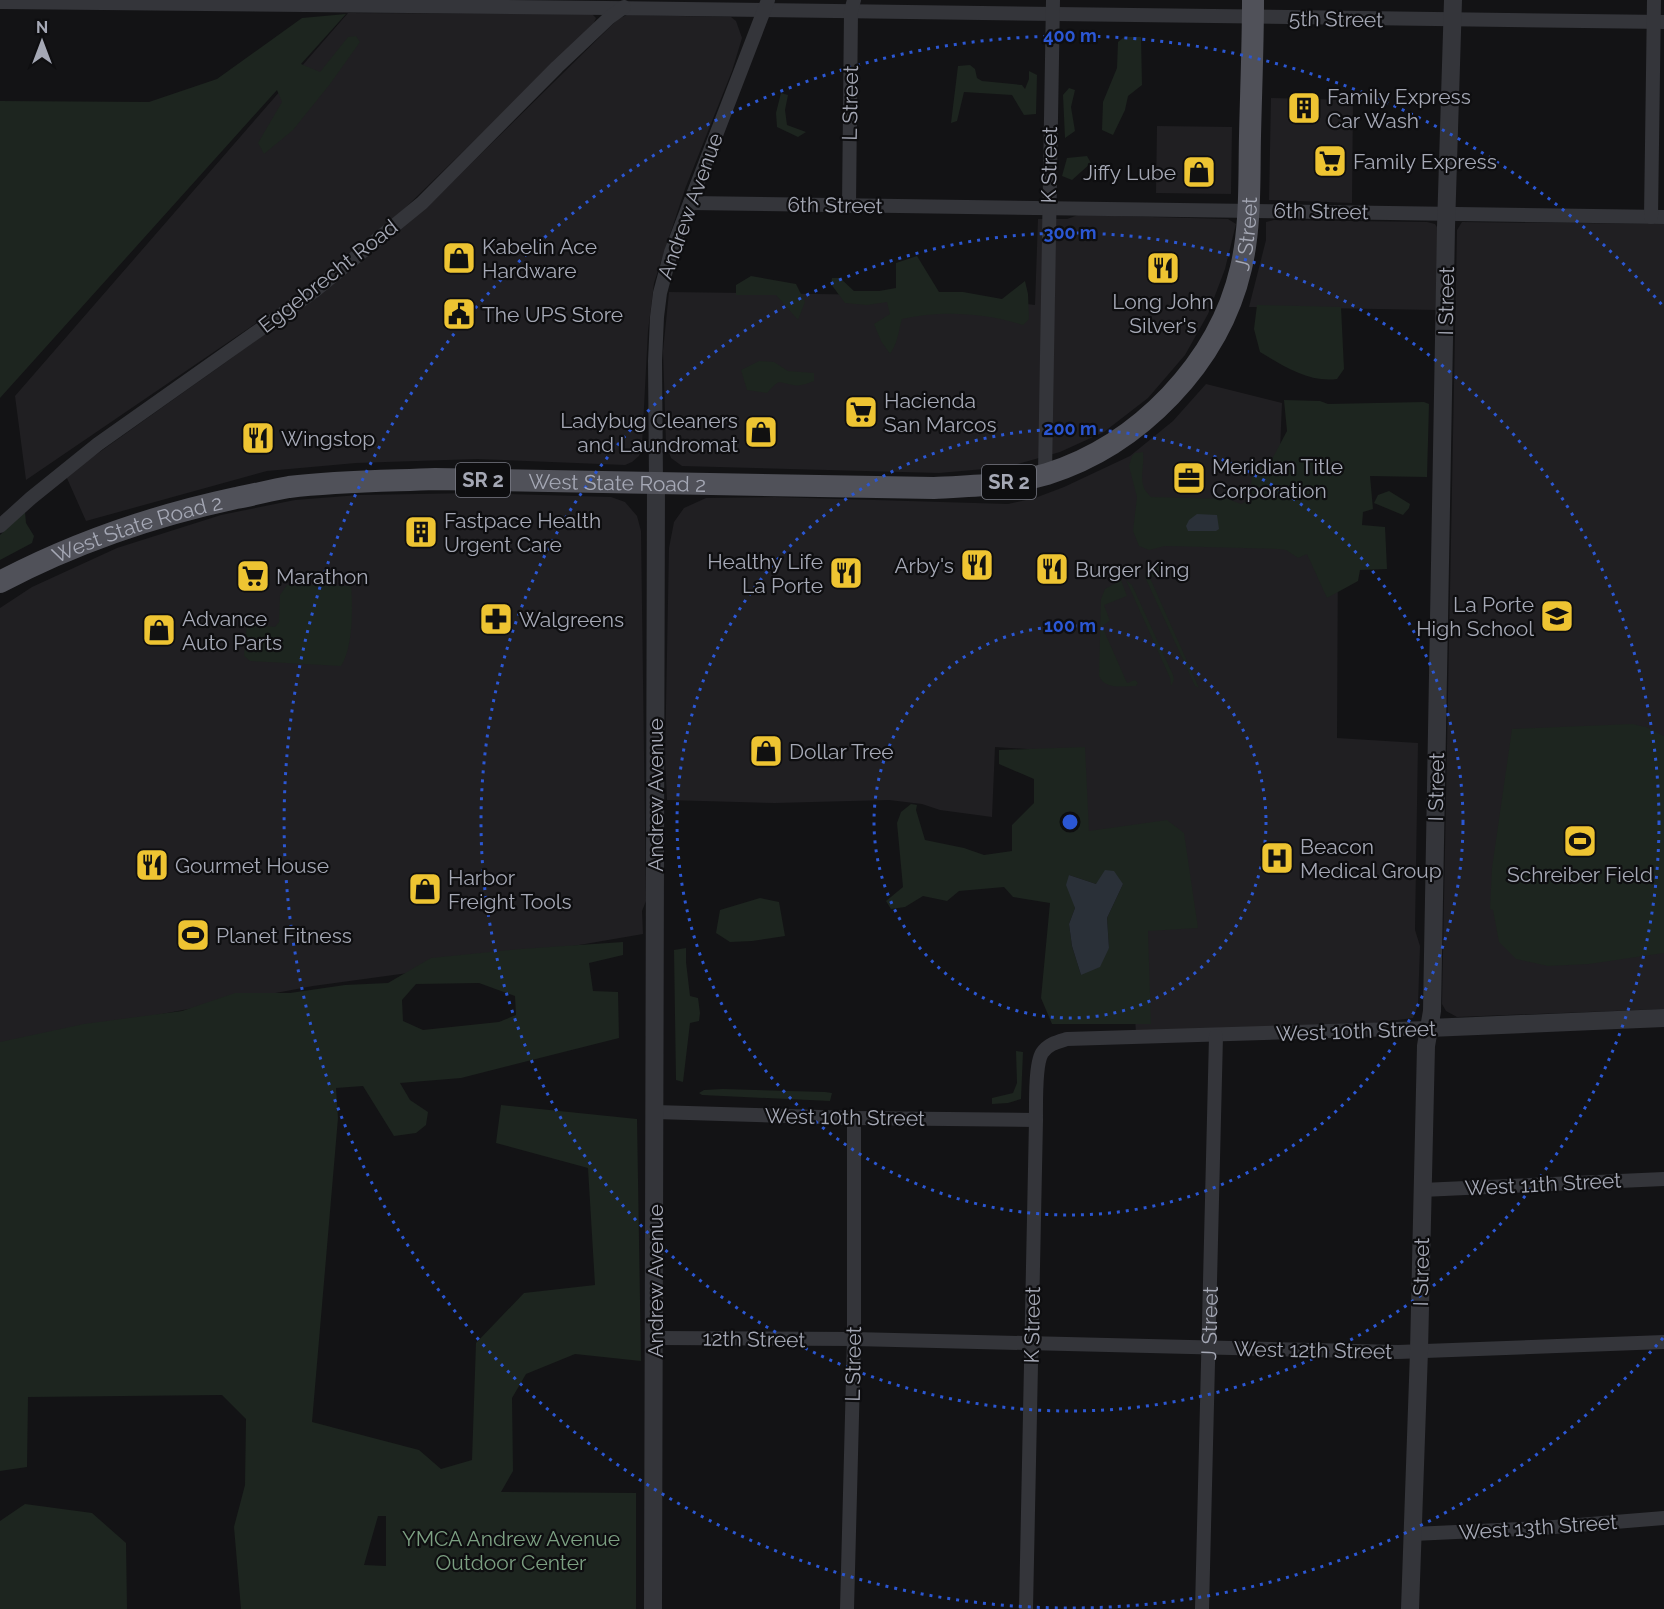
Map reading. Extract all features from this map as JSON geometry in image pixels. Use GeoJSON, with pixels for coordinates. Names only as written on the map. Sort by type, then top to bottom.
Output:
{"type":"FeatureCollection","features":[{"type":"Feature","properties":{"kind":"main road","name":"J Street"},"geometry":{"type":"LineString","coordinates":[[1132,430],[1166,401],[1192,370],[1211,342],[1230,302],[1241,270],[1249,210],[1253,8]]}},
{"type":"Feature","properties":{"kind":"main road","name":"West State Road 2"},"geometry":{"type":"LineString","coordinates":[[0,582],[64,550],[132,525],[208,504],[287,487],[362,481],[435,479],[934,488],[1008,483],[1045,474],[1103,450],[1132,430]]}},
{"type":"Feature","properties":{"kind":"street","name":"I Street"},"geometry":{"type":"LineString","coordinates":[[1410,1609],[1426,1046],[1432,1011],[1453,0]]}},
{"type":"Feature","properties":{"kind":"street"},"geometry":{"type":"LineString","coordinates":[[1654,0],[1659,22],[1658,217]]}},
{"type":"Feature","properties":{"kind":"street","name":"5th Street"},"geometry":{"type":"LineString","coordinates":[[0,2],[1253,8],[1453,20],[1659,22]]}},
{"type":"Feature","properties":{"kind":"street","name":"Eggebrecht Road"},"geometry":{"type":"LineString","coordinates":[[0,526],[98,444],[314,292],[395,225],[422,202],[557,67],[610,17],[628,4]]}},
{"type":"Feature","properties":{"kind":"street","name":"Andrew Avenue"},"geometry":{"type":"LineString","coordinates":[[653,1609],[655,361],[657,317],[660,293],[671,252],[765,5]]}},
{"type":"Feature","properties":{"kind":"street","name":"L Street"},"geometry":{"type":"LineString","coordinates":[[849,206],[853,6]]}},
{"type":"Feature","properties":{"kind":"street","name":"K Street"},"geometry":{"type":"LineString","coordinates":[[1045,474],[1053,7]]}},
{"type":"Feature","properties":{"kind":"street","name":"6th Street"},"geometry":{"type":"LineString","coordinates":[[690,203],[1658,217]]}},
{"type":"Feature","properties":{"kind":"street","name":"West 10th Street"},"geometry":{"type":"LineString","coordinates":[[1049,1045],[1067,1039],[1216,1036],[1664,1018]]}},
{"type":"Feature","properties":{"kind":"street","name":"J Street"},"geometry":{"type":"LineString","coordinates":[[1202,1609],[1216,1036]]}},
{"type":"Feature","properties":{"kind":"street","name":"K Street"},"geometry":{"type":"LineString","coordinates":[[1026,1609],[1038,1064],[1041,1054],[1049,1045]]}},
{"type":"Feature","properties":{"kind":"street","name":"West 10th Street"},"geometry":{"type":"LineString","coordinates":[[655,1112],[855,1119],[1036,1120]]}},
{"type":"Feature","properties":{"kind":"street","name":"L Street"},"geometry":{"type":"LineString","coordinates":[[847,1609],[854,1340],[855,1119]]}},
{"type":"Feature","properties":{"kind":"street","name":"West 11th Street"},"geometry":{"type":"LineString","coordinates":[[1422,1190],[1664,1179]]}},
{"type":"Feature","properties":{"kind":"street","name":"12th Street"},"geometry":{"type":"LineString","coordinates":[[655,1338],[854,1340]]}},
{"type":"Feature","properties":{"kind":"street","name":"West 12th Street"},"geometry":{"type":"LineString","coordinates":[[854,1340],[1419,1352],[1664,1342]]}},
{"type":"Feature","properties":{"kind":"street","name":"West 13th Street"},"geometry":{"type":"LineString","coordinates":[[1413,1534],[1542,1528],[1664,1518]]}},
{"type":"Feature","properties":{"kind":"shaded area"},"geometry":{"type":"Polygon","coordinates":[[[348,13],[592,14],[596,18],[593,25],[402,211],[315,283],[26,480],[15,396],[348,13]]]}},
{"type":"Feature","properties":{"kind":"shaded area"},"geometry":{"type":"Polygon","coordinates":[[[627,15],[731,17],[736,21],[742,38],[732,71],[685,189],[654,283],[648,331],[642,445],[639,456],[625,465],[477,459],[356,463],[267,471],[86,521],[66,476],[233,357],[429,205],[618,19],[627,15]]]}},
{"type":"Feature","properties":{"kind":"shaded area"},"geometry":{"type":"Polygon","coordinates":[[[1271,98],[1353,100],[1352,203],[1269,200],[1271,98]]]}},
{"type":"Feature","properties":{"kind":"shaded area"},"geometry":{"type":"Polygon","coordinates":[[[1157,126],[1232,127],[1231,194],[1156,193],[1157,126]]]}},
{"type":"Feature","properties":{"kind":"shaded area"},"geometry":{"type":"Polygon","coordinates":[[[1078,215],[1228,219],[1236,224],[1225,269],[1208,314],[1185,355],[1148,398],[1104,432],[1060,452],[1007,467],[939,473],[682,466],[671,458],[666,444],[663,351],[669,292],[958,296],[1035,305],[1038,219],[1067,219],[1078,215]]]}},
{"type":"Feature","properties":{"kind":"shaded area"},"geometry":{"type":"Polygon","coordinates":[[[1274,220],[1427,222],[1435,224],[1440,232],[1439,310],[1249,307],[1266,240],[1266,222],[1274,220]]]}},
{"type":"Feature","properties":{"kind":"shaded area","name":"La Porte High School"},"geometry":{"type":"Polygon","coordinates":[[[1462,222],[1664,224],[1664,1009],[1457,1017],[1446,1011],[1442,1004],[1457,230],[1462,222]]]}},
{"type":"Feature","properties":{"kind":"shaded area"},"geometry":{"type":"Polygon","coordinates":[[[1206,384],[1282,403],[1276,545],[1338,548],[1337,738],[1418,743],[1415,930],[1420,946],[1418,1005],[1413,1018],[1375,1023],[1136,1034],[1125,844],[1076,839],[1073,752],[995,747],[992,817],[889,800],[775,803],[667,800],[665,758],[669,548],[674,522],[684,508],[706,498],[775,497],[1008,504],[1035,498],[1130,456],[1173,421],[1206,384]]]}},
{"type":"Feature","properties":{"kind":"shaded area"},"geometry":{"type":"Polygon","coordinates":[[[476,493],[611,497],[625,502],[637,516],[641,531],[646,901],[642,911],[643,934],[452,967],[313,986],[0,1044],[0,608],[32,587],[117,548],[221,515],[295,500],[359,495],[476,493]]]}},
{"type":"Feature","properties":{"kind":"shaded area"},"geometry":{"type":"Polygon","coordinates":[[[1197,514],[1217,515],[1219,529],[1216,531],[1188,531],[1186,526],[1189,520],[1197,514]]]}},
{"type":"Feature","properties":{"kind":"shaded area"},"geometry":{"type":"Polygon","coordinates":[[[1105,870],[1114,871],[1123,884],[1107,918],[1109,948],[1100,967],[1081,975],[1072,946],[1069,924],[1075,908],[1066,885],[1069,875],[1096,884],[1105,870]]]}},
{"type":"Feature","properties":{"kind":"green space"},"geometry":{"type":"Polygon","coordinates":[[[346,14],[301,64],[320,72],[348,37],[356,36],[360,42],[293,130],[264,154],[258,143],[282,102],[277,90],[0,398],[0,101],[149,102],[217,79],[302,18],[346,14]]]}},
{"type":"Feature","properties":{"kind":"green space"},"geometry":{"type":"Polygon","coordinates":[[[1124,37],[1141,37],[1142,85],[1128,96],[1125,110],[1113,135],[1102,130],[1103,102],[1117,68],[1118,42],[1124,37]]]}},
{"type":"Feature","properties":{"kind":"green space"},"geometry":{"type":"Polygon","coordinates":[[[970,65],[975,69],[977,78],[982,81],[1022,85],[1025,89],[1029,71],[1037,75],[1036,114],[1024,115],[1012,95],[964,92],[957,121],[951,123],[958,66],[970,65]]]}},
{"type":"Feature","properties":{"kind":"green space"},"geometry":{"type":"Polygon","coordinates":[[[1069,88],[1075,90],[1071,107],[1075,131],[1065,138],[1063,95],[1069,88]]]}},
{"type":"Feature","properties":{"kind":"green space"},"geometry":{"type":"Polygon","coordinates":[[[781,93],[788,95],[785,110],[787,125],[806,132],[798,137],[777,127],[776,113],[781,93]]]}},
{"type":"Feature","properties":{"kind":"green space"},"geometry":{"type":"Polygon","coordinates":[[[1087,156],[1091,163],[1072,180],[1062,176],[1067,158],[1087,156]]]}},
{"type":"Feature","properties":{"kind":"green space"},"geometry":{"type":"Polygon","coordinates":[[[917,256],[939,292],[963,292],[1002,299],[1025,281],[1029,319],[1023,325],[979,315],[963,314],[932,314],[902,319],[890,354],[881,341],[874,324],[890,314],[887,302],[867,305],[845,303],[831,284],[832,278],[840,278],[854,291],[896,288],[896,263],[917,256]]]}},
{"type":"Feature","properties":{"kind":"green space"},"geometry":{"type":"Polygon","coordinates":[[[751,276],[796,284],[805,302],[798,320],[776,295],[736,295],[736,285],[751,276]]]}},
{"type":"Feature","properties":{"kind":"green space"},"geometry":{"type":"Polygon","coordinates":[[[1257,305],[1341,307],[1344,369],[1337,379],[1327,380],[1306,376],[1260,352],[1254,329],[1257,305]]]}},
{"type":"Feature","properties":{"kind":"green space"},"geometry":{"type":"Polygon","coordinates":[[[759,361],[774,362],[788,371],[814,373],[814,381],[798,386],[779,382],[767,393],[747,390],[741,370],[759,361]]]}},
{"type":"Feature","properties":{"kind":"green space"},"geometry":{"type":"Polygon","coordinates":[[[1284,400],[1320,401],[1328,404],[1424,402],[1429,404],[1427,477],[1370,476],[1373,509],[1363,512],[1362,525],[1385,527],[1387,569],[1360,570],[1358,581],[1327,598],[1307,554],[1298,558],[1286,550],[1278,549],[1165,546],[1149,550],[1139,546],[1133,531],[1137,497],[1129,466],[1132,456],[1143,452],[1142,482],[1151,497],[1228,499],[1241,504],[1251,499],[1252,462],[1271,461],[1287,431],[1284,400]]]}},
{"type":"Feature","properties":{"kind":"green space"},"geometry":{"type":"Polygon","coordinates":[[[1389,491],[1410,504],[1403,515],[1374,503],[1378,495],[1389,491]]]}},
{"type":"Feature","properties":{"kind":"green space"},"geometry":{"type":"Polygon","coordinates":[[[25,512],[26,523],[34,536],[32,543],[0,560],[0,535],[25,512]]]}},
{"type":"Feature","properties":{"kind":"green space"},"geometry":{"type":"Polygon","coordinates":[[[1159,565],[1164,572],[1150,578],[1199,688],[1195,686],[1145,577],[1148,569],[1159,565]]]}},
{"type":"Feature","properties":{"kind":"green space"},"geometry":{"type":"Polygon","coordinates":[[[1121,580],[1127,596],[1104,605],[1110,621],[1102,626],[1127,683],[1135,680],[1138,683],[1136,686],[1110,685],[1099,676],[1101,599],[1105,589],[1121,580]]]}},
{"type":"Feature","properties":{"kind":"green space"},"geometry":{"type":"Polygon","coordinates":[[[1126,580],[1132,585],[1173,675],[1174,680],[1171,686],[1170,678],[1126,580]]]}},
{"type":"Feature","properties":{"kind":"green space"},"geometry":{"type":"Polygon","coordinates":[[[287,585],[351,586],[350,639],[341,666],[250,661],[244,656],[247,624],[275,627],[279,622],[280,595],[287,585]]]}},
{"type":"Feature","properties":{"kind":"green space","name":"Schreiber Field"},"geometry":{"type":"Polygon","coordinates":[[[1632,724],[1646,727],[1664,736],[1664,953],[1589,964],[1548,966],[1516,959],[1499,942],[1493,910],[1490,909],[1492,868],[1512,729],[1632,724]]]}},
{"type":"Feature","properties":{"kind":"green space"},"geometry":{"type":"Polygon","coordinates":[[[1085,747],[1089,831],[1167,820],[1184,833],[1198,928],[1148,931],[1151,1024],[1052,1024],[1041,998],[1050,903],[1013,897],[1004,887],[959,891],[947,901],[923,896],[905,907],[891,909],[886,901],[903,887],[897,823],[901,812],[911,804],[917,805],[916,810],[925,840],[964,848],[984,855],[1012,851],[1012,825],[1034,803],[1034,779],[999,764],[999,750],[1085,747]],[[1069,875],[1075,908],[1069,924],[1072,946],[1081,975],[1109,948],[1107,918],[1123,884],[1096,884],[1069,875]]]}},
{"type":"Feature","properties":{"kind":"green space"},"geometry":{"type":"Polygon","coordinates":[[[760,898],[779,902],[785,936],[730,942],[716,933],[720,910],[760,898]]]}},
{"type":"Feature","properties":{"kind":"green space","name":"YMCA Andrew Avenue Outdoor Center"},"geometry":{"type":"Polygon","coordinates":[[[623,942],[623,955],[589,963],[593,991],[618,992],[619,1038],[461,1078],[400,1083],[410,1100],[428,1112],[426,1125],[416,1133],[394,1136],[363,1086],[336,1088],[338,1118],[312,1422],[419,1450],[441,1469],[472,1460],[476,1343],[524,1293],[595,1285],[588,1168],[496,1143],[501,1105],[637,1119],[641,1361],[575,1354],[526,1374],[512,1398],[513,1471],[501,1492],[636,1493],[636,1609],[241,1609],[234,1527],[245,1485],[246,1419],[222,1395],[28,1397],[27,1467],[0,1471],[0,1042],[84,1024],[182,1011],[235,993],[290,993],[345,985],[388,983],[431,958],[623,942]],[[479,983],[416,984],[402,1000],[403,1021],[423,1030],[499,1022],[516,1015],[515,996],[479,983]],[[378,1516],[364,1565],[386,1566],[386,1516],[378,1516]]]}},
{"type":"Feature","properties":{"kind":"green space"},"geometry":{"type":"Polygon","coordinates":[[[686,948],[690,996],[698,998],[700,1013],[699,1021],[690,1023],[683,1082],[676,1080],[674,950],[686,948]]]}},
{"type":"Feature","properties":{"kind":"green space"},"geometry":{"type":"Polygon","coordinates":[[[1016,1051],[1023,1052],[1021,1099],[992,1104],[992,1098],[1013,1093],[1017,1083],[1016,1051]]]}},
{"type":"Feature","properties":{"kind":"green space"},"geometry":{"type":"Polygon","coordinates":[[[704,1090],[832,1093],[830,1101],[702,1095],[699,1093],[704,1090]]]}},
{"type":"Feature","properties":{"kind":"green space"},"geometry":{"type":"Polygon","coordinates":[[[25,1504],[92,1513],[126,1543],[127,1609],[0,1609],[0,1521],[25,1504]]]}},
{"type":"Feature","properties":{"kind":"place","name":"Family Express Car Wash"},"geometry":{"type":"Point","coordinates":[1304,108]}},
{"type":"Feature","properties":{"kind":"place","name":"Family Express"},"geometry":{"type":"Point","coordinates":[1330,161]}},
{"type":"Feature","properties":{"kind":"place","name":"Jiffy Lube"},"geometry":{"type":"Point","coordinates":[1199,172]}},
{"type":"Feature","properties":{"kind":"place","name":"Kabelin Ace Hardware"},"geometry":{"type":"Point","coordinates":[459,258]}},
{"type":"Feature","properties":{"kind":"place","name":"Long John Silver's"},"geometry":{"type":"Point","coordinates":[1163,268]}},
{"type":"Feature","properties":{"kind":"place","name":"The UPS Store"},"geometry":{"type":"Point","coordinates":[459,314]}},
{"type":"Feature","properties":{"kind":"place","name":"Hacienda San Marcos"},"geometry":{"type":"Point","coordinates":[861,412]}},
{"type":"Feature","properties":{"kind":"place","name":"Ladybug Cleaners and Laundromat"},"geometry":{"type":"Point","coordinates":[761,432]}},
{"type":"Feature","properties":{"kind":"place","name":"Wingstop"},"geometry":{"type":"Point","coordinates":[258,438]}},
{"type":"Feature","properties":{"kind":"place","name":"Meridian Title Corporation"},"geometry":{"type":"Point","coordinates":[1189,478]}},
{"type":"Feature","properties":{"kind":"place","name":"Fastpace Health Urgent Care"},"geometry":{"type":"Point","coordinates":[421,532]}},
{"type":"Feature","properties":{"kind":"place","name":"Arby's"},"geometry":{"type":"Point","coordinates":[977,565]}},
{"type":"Feature","properties":{"kind":"place","name":"Burger King"},"geometry":{"type":"Point","coordinates":[1052,569]}},
{"type":"Feature","properties":{"kind":"place","name":"Healthy Life La Porte"},"geometry":{"type":"Point","coordinates":[846,573]}},
{"type":"Feature","properties":{"kind":"place","name":"Marathon"},"geometry":{"type":"Point","coordinates":[253,576]}},
{"type":"Feature","properties":{"kind":"place","name":"La Porte High School"},"geometry":{"type":"Point","coordinates":[1557,616]}},
{"type":"Feature","properties":{"kind":"place","name":"Walgreens"},"geometry":{"type":"Point","coordinates":[496,619]}},
{"type":"Feature","properties":{"kind":"place","name":"Advance Auto Parts"},"geometry":{"type":"Point","coordinates":[159,630]}},
{"type":"Feature","properties":{"kind":"place","name":"Dollar Tree"},"geometry":{"type":"Point","coordinates":[766,751]}},
{"type":"Feature","properties":{"kind":"place","name":"Schreiber Field"},"geometry":{"type":"Point","coordinates":[1580,841]}},
{"type":"Feature","properties":{"kind":"place","name":"Beacon Medical Group"},"geometry":{"type":"Point","coordinates":[1277,858]}},
{"type":"Feature","properties":{"kind":"place","name":"Gourmet House"},"geometry":{"type":"Point","coordinates":[152,865]}},
{"type":"Feature","properties":{"kind":"place","name":"Harbor Freight Tools"},"geometry":{"type":"Point","coordinates":[425,889]}},
{"type":"Feature","properties":{"kind":"place","name":"Planet Fitness"},"geometry":{"type":"Point","coordinates":[193,935]}}]}
